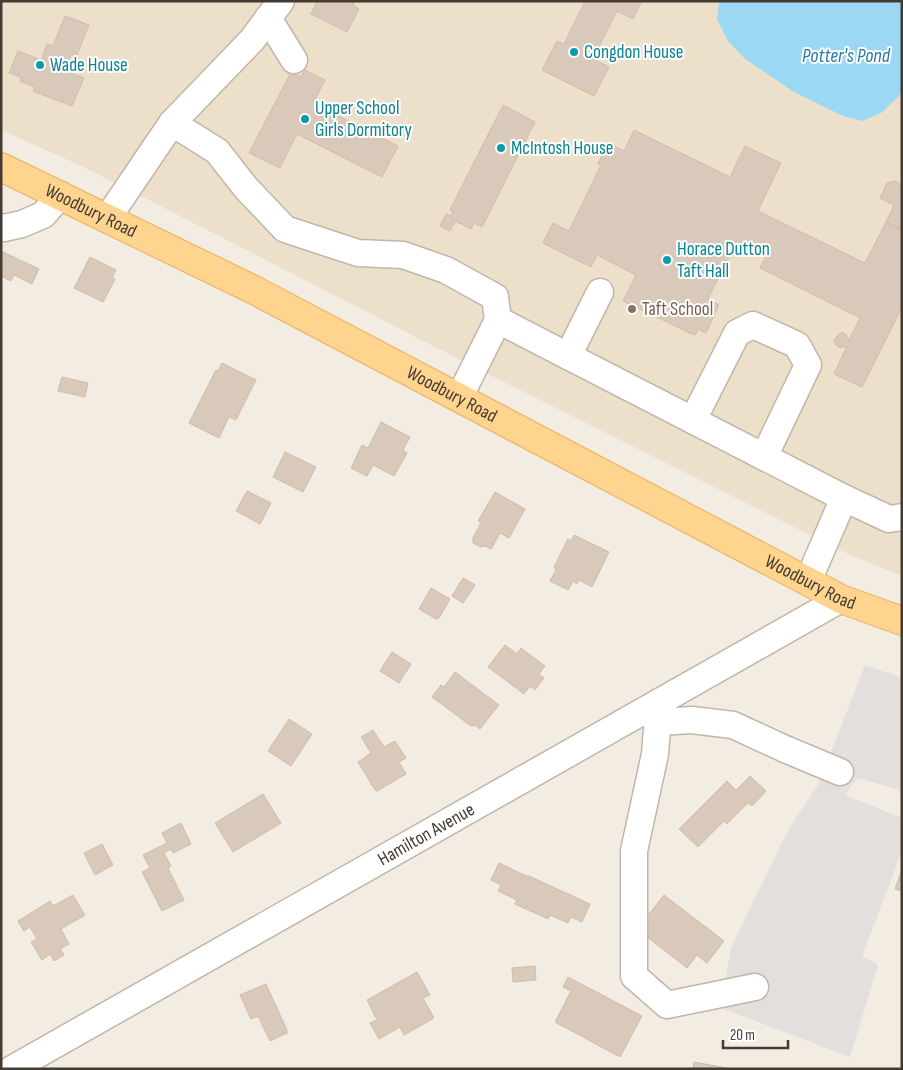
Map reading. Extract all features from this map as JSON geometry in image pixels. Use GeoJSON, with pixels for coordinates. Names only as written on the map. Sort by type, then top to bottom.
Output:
{"type":"FeatureCollection","features":[{"type":"Feature","properties":{"kind":"main road","name":"Woodbury Road"},"geometry":{"type":"LineString","coordinates":[[1,167],[254,290],[841,599],[902,621]]}},
{"type":"Feature","properties":{"kind":"street"},"geometry":{"type":"LineString","coordinates":[[274,10],[294,60]]}},
{"type":"Feature","properties":{"kind":"street"},"geometry":{"type":"LineString","coordinates":[[107,218],[172,123],[252,40],[274,10]]}},
{"type":"Feature","properties":{"kind":"street"},"geometry":{"type":"LineString","coordinates":[[172,123],[216,151],[246,188],[285,229],[358,253],[404,255],[446,270],[495,297],[498,320],[459,398]]}},
{"type":"Feature","properties":{"kind":"street"},"geometry":{"type":"LineString","coordinates":[[1,227],[22,224],[43,215],[61,196]]}},
{"type":"Feature","properties":{"kind":"street"},"geometry":{"type":"LineString","coordinates":[[568,356],[600,292]]}},
{"type":"Feature","properties":{"kind":"street"},"geometry":{"type":"LineString","coordinates":[[498,320],[844,498],[889,519],[902,517]]}},
{"type":"Feature","properties":{"kind":"street"},"geometry":{"type":"LineString","coordinates":[[693,420],[736,333],[753,325],[797,346],[808,365],[764,457]]}},
{"type":"Feature","properties":{"kind":"street"},"geometry":{"type":"LineString","coordinates":[[808,582],[844,498]]}},
{"type":"Feature","properties":{"kind":"street","name":"Hamilton Avenue"},"geometry":{"type":"LineString","coordinates":[[12,1069],[658,712],[841,599]]}},
{"type":"Feature","properties":{"kind":"street"},"geometry":{"type":"LineString","coordinates":[[754,987],[666,1005],[634,976],[634,851],[655,754],[658,712],[692,720],[733,725],[840,772]]}},
{"type":"Feature","properties":{"kind":"shaded area","name":"Taft School"},"geometry":{"type":"Polygon","coordinates":[[[1,1],[902,1],[902,576],[844,552],[486,373],[88,169],[1,130],[1,1]]]}},
{"type":"Feature","properties":{"kind":"shaded area"},"geometry":{"type":"Polygon","coordinates":[[[865,665],[902,678],[902,795],[897,789],[858,778],[845,795],[902,818],[902,851],[862,956],[878,965],[850,1057],[721,1008],[731,948],[788,830],[818,785],[865,665]]]}},
{"type":"Feature","properties":{"kind":"water","name":"Potter's Pond"},"geometry":{"type":"Polygon","coordinates":[[[719,1],[902,1],[902,91],[881,113],[862,121],[843,116],[794,92],[745,59],[728,41],[717,19],[719,1]]]}},
{"type":"Feature","properties":{"kind":"building"},"geometry":{"type":"Polygon","coordinates":[[[317,1],[355,1],[353,5],[359,9],[347,32],[311,14],[317,1]]]}},
{"type":"Feature","properties":{"kind":"building","name":"Congdon House"},"geometry":{"type":"Polygon","coordinates":[[[585,1],[642,1],[633,19],[617,11],[593,59],[609,67],[594,96],[542,70],[557,41],[564,44],[585,1]]]}},
{"type":"Feature","properties":{"kind":"building","name":"Wade House"},"geometry":{"type":"Polygon","coordinates":[[[65,16],[89,25],[76,57],[71,55],[65,71],[84,78],[72,106],[33,91],[35,87],[20,81],[21,77],[9,73],[18,51],[41,60],[47,44],[53,46],[65,16]]]}},
{"type":"Feature","properties":{"kind":"building","name":"Upper School Girls Dormitory"},"geometry":{"type":"Polygon","coordinates":[[[305,70],[325,80],[313,103],[398,146],[382,177],[297,134],[280,168],[249,153],[291,72],[301,77],[305,70]]]}},
{"type":"Feature","properties":{"kind":"building","name":"McIntosh House"},"geometry":{"type":"Polygon","coordinates":[[[503,105],[535,122],[482,227],[474,223],[471,229],[455,221],[450,231],[440,226],[446,214],[451,216],[453,212],[450,210],[503,105]]]}},
{"type":"Feature","properties":{"kind":"building","name":"Horace Dutton Taft Hall"},"geometry":{"type":"Polygon","coordinates":[[[634,130],[730,177],[745,146],[781,163],[758,211],[865,263],[886,222],[902,230],[902,307],[862,387],[834,374],[847,346],[840,348],[834,341],[842,332],[849,340],[860,318],[760,268],[766,256],[737,241],[708,299],[719,305],[706,333],[698,329],[694,335],[623,301],[636,275],[597,255],[591,267],[543,243],[553,223],[569,231],[601,165],[598,164],[606,147],[608,148],[610,144],[624,151],[634,130]]]}},
{"type":"Feature","properties":{"kind":"building"},"geometry":{"type":"Polygon","coordinates":[[[895,181],[902,185],[902,230],[886,222],[894,205],[880,198],[887,183],[895,181]]]}},
{"type":"Feature","properties":{"kind":"building"},"geometry":{"type":"Polygon","coordinates":[[[1,251],[39,269],[32,284],[14,275],[11,281],[1,276],[1,251]]]}},
{"type":"Feature","properties":{"kind":"building"},"geometry":{"type":"Polygon","coordinates":[[[90,257],[116,270],[112,278],[115,279],[103,302],[74,288],[90,257]]]}},
{"type":"Feature","properties":{"kind":"building"},"geometry":{"type":"Polygon","coordinates":[[[222,363],[256,380],[236,420],[229,417],[219,438],[189,423],[216,370],[218,371],[222,363]]]}},
{"type":"Feature","properties":{"kind":"building"},"geometry":{"type":"Polygon","coordinates":[[[62,377],[88,383],[85,397],[58,391],[62,377]]]}},
{"type":"Feature","properties":{"kind":"building"},"geometry":{"type":"Polygon","coordinates":[[[381,422],[410,437],[403,450],[407,453],[394,476],[373,465],[367,476],[351,468],[362,445],[368,448],[381,422]]]}},
{"type":"Feature","properties":{"kind":"building"},"geometry":{"type":"Polygon","coordinates":[[[285,452],[316,467],[303,492],[273,477],[285,452]]]}},
{"type":"Feature","properties":{"kind":"building"},"geometry":{"type":"Polygon","coordinates":[[[247,491],[271,503],[260,524],[236,511],[247,491]]]}},
{"type":"Feature","properties":{"kind":"building"},"geometry":{"type":"Polygon","coordinates":[[[495,492],[525,509],[509,538],[500,533],[491,549],[473,543],[473,538],[481,522],[478,521],[495,492]]]}},
{"type":"Feature","properties":{"kind":"building"},"geometry":{"type":"Polygon","coordinates":[[[574,535],[609,552],[592,587],[579,580],[577,584],[573,581],[568,590],[550,581],[556,570],[554,567],[568,539],[571,541],[574,535]]]}},
{"type":"Feature","properties":{"kind":"building"},"geometry":{"type":"Polygon","coordinates":[[[463,578],[475,585],[463,603],[452,596],[463,578]]]}},
{"type":"Feature","properties":{"kind":"building"},"geometry":{"type":"Polygon","coordinates":[[[431,588],[450,599],[439,618],[436,619],[419,609],[431,588]]]}},
{"type":"Feature","properties":{"kind":"building"},"geometry":{"type":"Polygon","coordinates":[[[505,645],[517,654],[521,648],[545,666],[539,674],[544,678],[535,690],[530,686],[524,694],[488,667],[505,645]]]}},
{"type":"Feature","properties":{"kind":"building"},"geometry":{"type":"Polygon","coordinates":[[[392,652],[411,664],[399,683],[380,671],[392,652]]]}},
{"type":"Feature","properties":{"kind":"building"},"geometry":{"type":"Polygon","coordinates":[[[455,672],[499,705],[480,729],[475,725],[471,726],[432,697],[441,685],[444,687],[455,672]]]}},
{"type":"Feature","properties":{"kind":"building"},"geometry":{"type":"Polygon","coordinates":[[[289,719],[312,734],[291,766],[268,751],[289,719]]]}},
{"type":"Feature","properties":{"kind":"building"},"geometry":{"type":"Polygon","coordinates":[[[373,730],[384,747],[395,741],[406,758],[399,762],[406,774],[377,791],[358,762],[371,753],[361,737],[373,730]]]}},
{"type":"Feature","properties":{"kind":"building"},"geometry":{"type":"Polygon","coordinates":[[[750,776],[766,791],[752,806],[748,803],[727,824],[724,821],[698,847],[679,829],[727,781],[736,790],[750,776]]]}},
{"type":"Feature","properties":{"kind":"building"},"geometry":{"type":"Polygon","coordinates":[[[263,794],[281,823],[233,852],[215,823],[263,794]]]}},
{"type":"Feature","properties":{"kind":"building"},"geometry":{"type":"Polygon","coordinates":[[[181,823],[191,844],[173,853],[171,849],[164,853],[171,866],[168,868],[184,900],[162,911],[142,872],[150,868],[143,855],[167,843],[162,833],[181,823]]]}},
{"type":"Feature","properties":{"kind":"building"},"geometry":{"type":"Polygon","coordinates":[[[102,844],[113,865],[95,875],[84,853],[102,844]]]}},
{"type":"Feature","properties":{"kind":"building"},"geometry":{"type":"Polygon","coordinates":[[[499,863],[590,904],[582,922],[571,917],[568,923],[550,915],[548,919],[515,904],[517,900],[498,891],[501,885],[491,880],[499,863]]]}},
{"type":"Feature","properties":{"kind":"building"},"geometry":{"type":"Polygon","coordinates":[[[902,870],[902,891],[895,889],[902,870]]]}},
{"type":"Feature","properties":{"kind":"building"},"geometry":{"type":"Polygon","coordinates":[[[73,895],[85,915],[61,929],[69,944],[60,949],[64,955],[54,961],[50,954],[42,960],[31,942],[37,939],[30,927],[24,931],[18,921],[50,901],[53,906],[73,895]]]}},
{"type":"Feature","properties":{"kind":"building"},"geometry":{"type":"Polygon","coordinates":[[[664,895],[724,941],[707,963],[697,955],[687,968],[637,929],[664,895]]]}},
{"type":"Feature","properties":{"kind":"building"},"geometry":{"type":"Polygon","coordinates":[[[535,966],[536,980],[513,982],[512,968],[535,966]]]}},
{"type":"Feature","properties":{"kind":"building"},"geometry":{"type":"Polygon","coordinates":[[[417,972],[430,995],[423,998],[434,1018],[404,1035],[400,1027],[379,1039],[370,1023],[377,1020],[367,1000],[417,972]]]}},
{"type":"Feature","properties":{"kind":"building"},"geometry":{"type":"Polygon","coordinates":[[[568,977],[642,1016],[620,1057],[555,1022],[571,991],[563,987],[568,977]]]}},
{"type":"Feature","properties":{"kind":"building"},"geometry":{"type":"Polygon","coordinates":[[[266,984],[287,1030],[287,1033],[270,1041],[258,1016],[251,1019],[240,995],[266,984]]]}},
{"type":"Feature","properties":{"kind":"building"},"geometry":{"type":"Polygon","coordinates":[[[694,1062],[732,1069],[693,1069],[694,1062]]]}},
{"type":"Feature","properties":{"kind":"place","name":"Congdon House"},"geometry":{"type":"Point","coordinates":[574,52]}},
{"type":"Feature","properties":{"kind":"place","name":"Wade House"},"geometry":{"type":"Point","coordinates":[40,65]}},
{"type":"Feature","properties":{"kind":"place","name":"Upper School Girls Dormitory"},"geometry":{"type":"Point","coordinates":[305,119]}},
{"type":"Feature","properties":{"kind":"place","name":"McIntosh House"},"geometry":{"type":"Point","coordinates":[501,148]}},
{"type":"Feature","properties":{"kind":"place","name":"Horace Dutton Taft Hall"},"geometry":{"type":"Point","coordinates":[667,260]}},
{"type":"Feature","properties":{"kind":"place","name":"Taft School"},"geometry":{"type":"Point","coordinates":[632,309]}}]}
